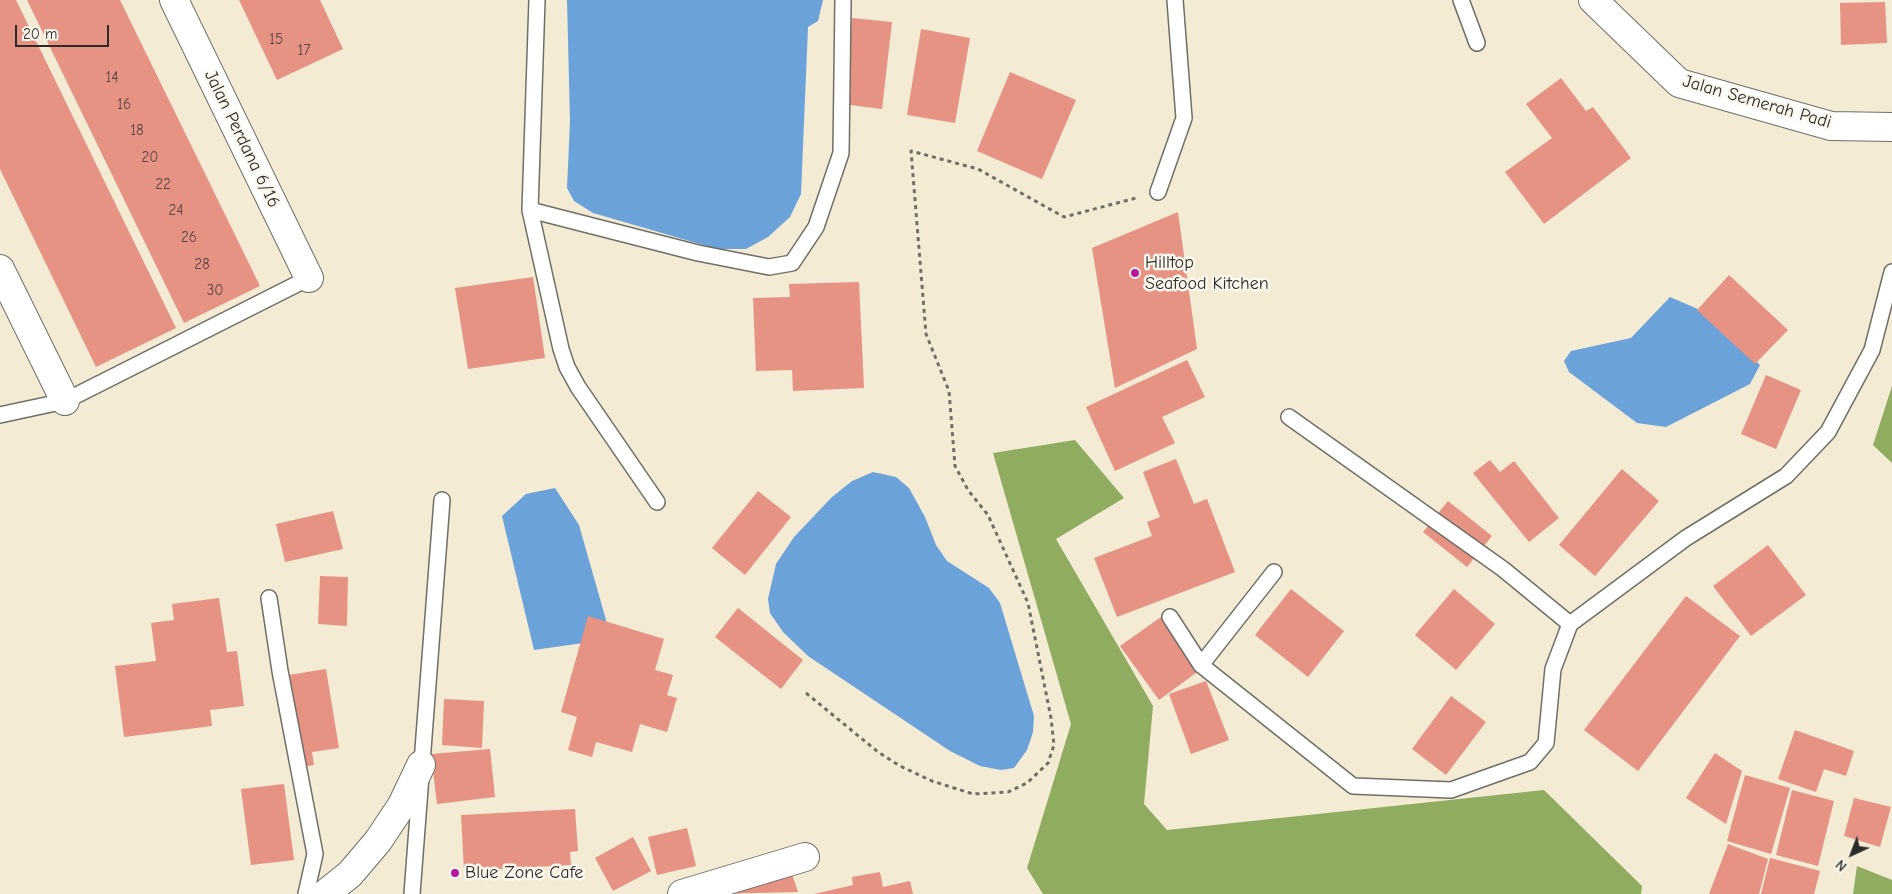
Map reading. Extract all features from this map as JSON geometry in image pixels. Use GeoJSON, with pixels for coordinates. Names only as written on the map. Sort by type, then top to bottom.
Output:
{"type":"FeatureCollection","features":[{"type":"Feature","properties":{"kind":"street","name":"Jalan Perdana 6/16"},"geometry":{"type":"LineString","coordinates":[[174,0],[310,278]]}},
{"type":"Feature","properties":{"kind":"street","name":"Jalan Semerah Padi"},"geometry":{"type":"LineString","coordinates":[[1593,0],[1679,82],[1831,126],[1892,127]]}},
{"type":"Feature","properties":{"kind":"street"},"geometry":{"type":"LineString","coordinates":[[0,269],[65,401]]}},
{"type":"Feature","properties":{"kind":"street"},"geometry":{"type":"LineString","coordinates":[[325,894],[350,874],[378,841],[402,805],[421,765]]}},
{"type":"Feature","properties":{"kind":"street"},"geometry":{"type":"LineString","coordinates":[[682,894],[805,857]]}},
{"type":"Feature","properties":{"kind":"lane"},"geometry":{"type":"LineString","coordinates":[[537,0],[530,210],[561,349],[567,367],[578,387],[657,502]]}},
{"type":"Feature","properties":{"kind":"lane"},"geometry":{"type":"LineString","coordinates":[[530,210],[698,253],[769,266],[792,263],[816,226],[841,153],[843,0]]}},
{"type":"Feature","properties":{"kind":"lane"},"geometry":{"type":"LineString","coordinates":[[1158,192],[1184,118],[1175,0]]}},
{"type":"Feature","properties":{"kind":"lane"},"geometry":{"type":"LineString","coordinates":[[1461,0],[1476,43]]}},
{"type":"Feature","properties":{"kind":"lane"},"geometry":{"type":"LineString","coordinates":[[1170,617],[1201,664],[1353,786],[1451,790],[1530,762],[1546,743],[1553,669],[1570,624],[1686,538],[1786,476],[1828,432],[1872,350],[1892,272]]}},
{"type":"Feature","properties":{"kind":"lane"},"geometry":{"type":"LineString","coordinates":[[0,415],[65,401],[310,278]]}},
{"type":"Feature","properties":{"kind":"lane"},"geometry":{"type":"LineString","coordinates":[[1289,417],[1503,569],[1570,624]]}},
{"type":"Feature","properties":{"kind":"lane"},"geometry":{"type":"LineString","coordinates":[[412,894],[442,500]]}},
{"type":"Feature","properties":{"kind":"lane"},"geometry":{"type":"LineString","coordinates":[[1201,664],[1274,572]]}},
{"type":"Feature","properties":{"kind":"lane"},"geometry":{"type":"LineString","coordinates":[[269,598],[280,671],[315,854],[306,894]]}},
{"type":"Feature","properties":{"kind":"path"},"geometry":{"type":"LineString","coordinates":[[806,693],[878,752],[900,766],[932,781],[973,794],[1008,792],[1027,783],[1048,763],[1054,746],[1051,718],[1028,603],[988,515],[968,490],[955,466],[949,391],[926,334],[911,151],[978,169],[1064,217],[1158,192]]}},
{"type":"Feature","properties":{"kind":"green space"},"geometry":{"type":"Polygon","coordinates":[[[1892,386],[1892,463],[1873,445],[1892,386]]]}},
{"type":"Feature","properties":{"kind":"green space"},"geometry":{"type":"Polygon","coordinates":[[[1075,440],[1124,498],[1056,539],[1153,706],[1144,804],[1167,830],[1544,790],[1642,886],[1641,894],[1043,894],[1027,868],[1071,724],[993,453],[1075,440]]]}},
{"type":"Feature","properties":{"kind":"green space"},"geometry":{"type":"Polygon","coordinates":[[[1857,866],[1892,880],[1892,894],[1853,894],[1857,866]]]}},
{"type":"Feature","properties":{"kind":"water"},"geometry":{"type":"Polygon","coordinates":[[[567,0],[823,0],[818,21],[808,27],[801,194],[790,217],[768,237],[746,249],[717,249],[593,213],[574,201],[567,188],[570,121],[567,0]]]}},
{"type":"Feature","properties":{"kind":"water"},"geometry":{"type":"Polygon","coordinates":[[[1670,297],[1700,310],[1760,365],[1750,384],[1666,427],[1637,423],[1569,372],[1564,361],[1571,351],[1631,338],[1670,297]]]}},
{"type":"Feature","properties":{"kind":"water"},"geometry":{"type":"Polygon","coordinates":[[[873,472],[896,477],[909,488],[925,517],[936,545],[947,561],[989,588],[1000,603],[1034,716],[1033,732],[1027,750],[1014,768],[1001,770],[980,766],[950,751],[808,656],[783,632],[770,613],[768,599],[776,564],[794,537],[832,497],[852,481],[873,472]]]}},
{"type":"Feature","properties":{"kind":"water"},"geometry":{"type":"Polygon","coordinates":[[[555,488],[579,525],[608,627],[590,642],[534,650],[502,516],[526,494],[555,488]]]}},
{"type":"Feature","properties":{"kind":"building"},"geometry":{"type":"Polygon","coordinates":[[[0,0],[16,0],[176,328],[96,367],[0,169],[0,0]]]}},
{"type":"Feature","properties":{"kind":"building"},"geometry":{"type":"Polygon","coordinates":[[[27,0],[120,0],[260,286],[184,323],[27,0]]]}},
{"type":"Feature","properties":{"kind":"building"},"geometry":{"type":"Polygon","coordinates":[[[239,0],[320,0],[343,49],[277,80],[239,0]]]}},
{"type":"Feature","properties":{"kind":"building"},"geometry":{"type":"Polygon","coordinates":[[[1885,2],[1887,43],[1841,45],[1840,3],[1885,2]]]}},
{"type":"Feature","properties":{"kind":"building"},"geometry":{"type":"Polygon","coordinates":[[[852,18],[892,22],[882,109],[842,104],[852,18]]]}},
{"type":"Feature","properties":{"kind":"building"},"geometry":{"type":"Polygon","coordinates":[[[921,29],[970,38],[955,123],[907,115],[921,29]]]}},
{"type":"Feature","properties":{"kind":"building"},"geometry":{"type":"Polygon","coordinates":[[[1010,72],[1076,100],[1042,179],[977,151],[1010,72]]]}},
{"type":"Feature","properties":{"kind":"building"},"geometry":{"type":"Polygon","coordinates":[[[1561,78],[1586,111],[1593,107],[1631,158],[1544,224],[1505,172],[1552,138],[1526,104],[1561,78]]]}},
{"type":"Feature","properties":{"kind":"building"},"geometry":{"type":"Polygon","coordinates":[[[1178,212],[1197,349],[1115,388],[1092,248],[1178,212]]]}},
{"type":"Feature","properties":{"kind":"building"},"geometry":{"type":"Polygon","coordinates":[[[1729,275],[1788,330],[1755,364],[1697,310],[1729,275]]]}},
{"type":"Feature","properties":{"kind":"building"},"geometry":{"type":"Polygon","coordinates":[[[533,277],[545,358],[468,369],[455,288],[533,277]]]}},
{"type":"Feature","properties":{"kind":"building"},"geometry":{"type":"Polygon","coordinates":[[[859,282],[864,388],[793,391],[792,370],[756,371],[753,298],[790,297],[789,284],[859,282]]]}},
{"type":"Feature","properties":{"kind":"building"},"geometry":{"type":"Polygon","coordinates":[[[1187,360],[1205,397],[1162,417],[1175,443],[1115,471],[1086,407],[1187,360]]]}},
{"type":"Feature","properties":{"kind":"building"},"geometry":{"type":"Polygon","coordinates":[[[1766,375],[1801,390],[1776,449],[1741,434],[1766,375]]]}},
{"type":"Feature","properties":{"kind":"building"},"geometry":{"type":"Polygon","coordinates":[[[1176,459],[1194,504],[1207,499],[1235,572],[1117,617],[1094,558],[1152,536],[1147,522],[1160,517],[1143,472],[1176,459]]]}},
{"type":"Feature","properties":{"kind":"building"},"geometry":{"type":"Polygon","coordinates":[[[1490,460],[1500,472],[1514,461],[1559,518],[1529,542],[1473,473],[1490,460]]]}},
{"type":"Feature","properties":{"kind":"building"},"geometry":{"type":"Polygon","coordinates":[[[1622,469],[1659,501],[1595,576],[1559,545],[1622,469]]]}},
{"type":"Feature","properties":{"kind":"building"},"geometry":{"type":"Polygon","coordinates":[[[758,491],[791,517],[745,575],[712,548],[758,491]]]}},
{"type":"Feature","properties":{"kind":"building"},"geometry":{"type":"Polygon","coordinates":[[[1448,501],[1492,536],[1467,567],[1423,532],[1448,501]]]}},
{"type":"Feature","properties":{"kind":"building"},"geometry":{"type":"Polygon","coordinates":[[[333,511],[343,549],[285,562],[276,524],[333,511]]]}},
{"type":"Feature","properties":{"kind":"building"},"geometry":{"type":"Polygon","coordinates":[[[1768,545],[1806,595],[1751,636],[1713,586],[1768,545]]]}},
{"type":"Feature","properties":{"kind":"building"},"geometry":{"type":"Polygon","coordinates":[[[320,576],[348,577],[347,626],[318,624],[320,576]]]}},
{"type":"Feature","properties":{"kind":"building"},"geometry":{"type":"Polygon","coordinates":[[[1291,589],[1344,631],[1308,677],[1255,635],[1291,589]]]}},
{"type":"Feature","properties":{"kind":"building"},"geometry":{"type":"Polygon","coordinates":[[[1454,589],[1495,624],[1456,670],[1415,635],[1454,589]]]}},
{"type":"Feature","properties":{"kind":"building"},"geometry":{"type":"Polygon","coordinates":[[[1686,596],[1740,636],[1638,771],[1584,730],[1686,596]]]}},
{"type":"Feature","properties":{"kind":"building"},"geometry":{"type":"Polygon","coordinates":[[[219,598],[227,652],[237,651],[244,706],[210,710],[212,726],[124,737],[115,666],[156,661],[151,623],[174,620],[172,604],[219,598]]]}},
{"type":"Feature","properties":{"kind":"building"},"geometry":{"type":"Polygon","coordinates":[[[738,608],[803,660],[781,689],[715,637],[738,608]]]}},
{"type":"Feature","properties":{"kind":"building"},"geometry":{"type":"Polygon","coordinates":[[[588,616],[664,639],[655,670],[673,675],[667,695],[677,698],[667,732],[640,724],[632,752],[596,742],[592,757],[568,750],[577,717],[561,712],[588,616]]]}},
{"type":"Feature","properties":{"kind":"building"},"geometry":{"type":"Polygon","coordinates":[[[1161,617],[1200,670],[1159,700],[1120,646],[1161,617]]]}},
{"type":"Feature","properties":{"kind":"building"},"geometry":{"type":"Polygon","coordinates":[[[326,669],[339,748],[312,752],[314,765],[296,768],[282,676],[326,669]]]}},
{"type":"Feature","properties":{"kind":"building"},"geometry":{"type":"Polygon","coordinates":[[[1206,681],[1229,740],[1191,754],[1169,694],[1206,681]]]}},
{"type":"Feature","properties":{"kind":"building"},"geometry":{"type":"Polygon","coordinates":[[[1451,696],[1486,722],[1446,775],[1412,749],[1451,696]]]}},
{"type":"Feature","properties":{"kind":"building"},"geometry":{"type":"Polygon","coordinates":[[[444,699],[484,701],[482,748],[442,745],[444,699]]]}},
{"type":"Feature","properties":{"kind":"building"},"geometry":{"type":"Polygon","coordinates":[[[1795,730],[1854,751],[1846,776],[1824,769],[1816,792],[1778,779],[1795,730]]]}},
{"type":"Feature","properties":{"kind":"building"},"geometry":{"type":"Polygon","coordinates":[[[490,749],[495,797],[437,804],[431,754],[490,749]]]}},
{"type":"Feature","properties":{"kind":"building"},"geometry":{"type":"Polygon","coordinates":[[[1715,753],[1742,771],[1726,824],[1686,798],[1715,753]]]}},
{"type":"Feature","properties":{"kind":"building"},"geometry":{"type":"Polygon","coordinates":[[[1745,775],[1790,788],[1771,854],[1727,841],[1745,775]]]}},
{"type":"Feature","properties":{"kind":"building"},"geometry":{"type":"Polygon","coordinates":[[[284,784],[294,860],[251,865],[241,789],[284,784]]]}},
{"type":"Feature","properties":{"kind":"building"},"geometry":{"type":"Polygon","coordinates":[[[1792,790],[1834,801],[1818,866],[1776,855],[1792,790]]]}},
{"type":"Feature","properties":{"kind":"building"},"geometry":{"type":"Polygon","coordinates":[[[1854,798],[1891,807],[1880,847],[1844,836],[1854,798]]]}},
{"type":"Feature","properties":{"kind":"building"},"geometry":{"type":"Polygon","coordinates":[[[575,809],[578,851],[570,852],[571,865],[464,871],[461,815],[575,809]]]}},
{"type":"Feature","properties":{"kind":"building"},"geometry":{"type":"Polygon","coordinates":[[[687,828],[696,866],[657,875],[648,837],[687,828]]]}},
{"type":"Feature","properties":{"kind":"building"},"geometry":{"type":"Polygon","coordinates":[[[633,837],[651,871],[613,891],[595,858],[633,837]]]}},
{"type":"Feature","properties":{"kind":"building"},"geometry":{"type":"Polygon","coordinates":[[[1728,844],[1768,859],[1759,894],[1709,894],[1728,844]]]}},
{"type":"Feature","properties":{"kind":"building"},"geometry":{"type":"Polygon","coordinates":[[[1770,858],[1820,871],[1814,894],[1761,894],[1770,858]]]}},
{"type":"Feature","properties":{"kind":"building"},"geometry":{"type":"Polygon","coordinates":[[[789,865],[798,892],[715,894],[789,865]]]}},
{"type":"Feature","properties":{"kind":"building"},"geometry":{"type":"Polygon","coordinates":[[[880,872],[883,887],[910,881],[913,894],[814,894],[853,885],[852,877],[880,872]]]}},
{"type":"Feature","properties":{"kind":"place","name":"Hilltop Seafood Kitchen"},"geometry":{"type":"Point","coordinates":[1135,273]}},
{"type":"Feature","properties":{"kind":"place","name":"Blue Zone Cafe"},"geometry":{"type":"Point","coordinates":[455,873]}}]}
